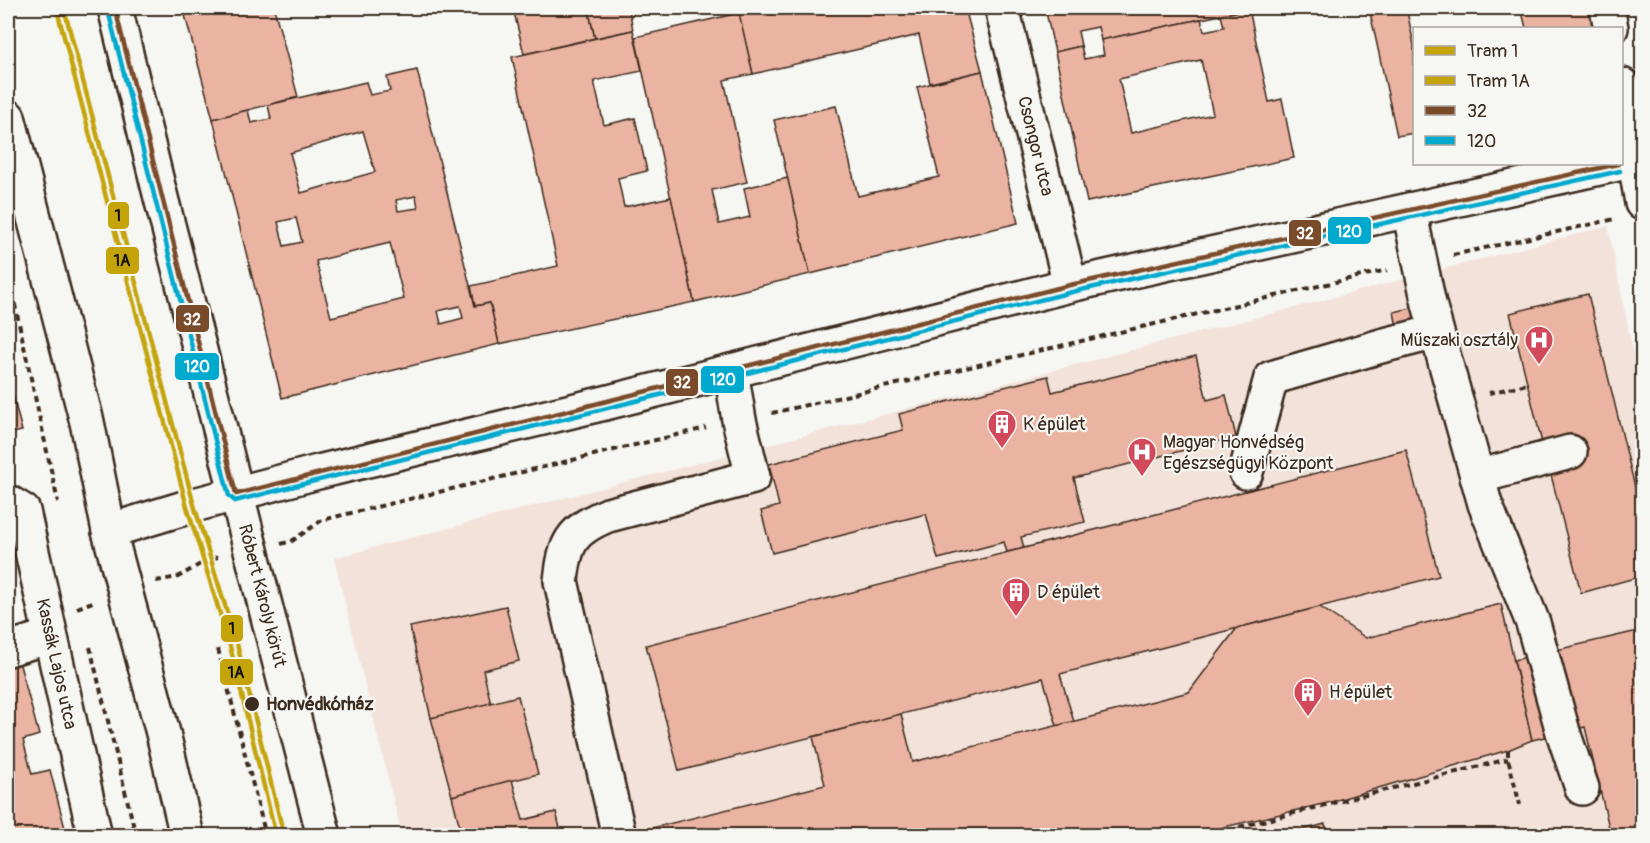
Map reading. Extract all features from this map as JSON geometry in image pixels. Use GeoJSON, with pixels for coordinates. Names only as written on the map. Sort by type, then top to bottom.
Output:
{"type":"FeatureCollection","features":[{"type":"Feature","properties":{"kind":"street","name":"Róbert Károly körút"},"geometry":{"type":"LineString","coordinates":[[115,8],[324,836]]}},
{"type":"Feature","properties":{"kind":"street","name":"Csongor utca"},"geometry":{"type":"LineString","coordinates":[[1002,8],[1070,285]]}},
{"type":"Feature","properties":{"kind":"street"},"geometry":{"type":"LineString","coordinates":[[1607,8],[1611,27]]}},
{"type":"Feature","properties":{"kind":"street"},"geometry":{"type":"LineString","coordinates":[[1623,96],[1631,211]]}},
{"type":"Feature","properties":{"kind":"street"},"geometry":{"type":"LineString","coordinates":[[8,117],[87,422],[109,531],[163,733],[187,836]]}},
{"type":"Feature","properties":{"kind":"street"},"geometry":{"type":"LineString","coordinates":[[109,531],[236,494],[1070,285],[1611,165]]}},
{"type":"Feature","properties":{"kind":"street"},"geometry":{"type":"LineString","coordinates":[[1409,210],[1419,263],[1438,338],[1485,504],[1533,623],[1563,732],[1582,788]]}},
{"type":"Feature","properties":{"kind":"street"},"geometry":{"type":"LineString","coordinates":[[1246,472],[1271,378],[1424,335],[1438,338]]}},
{"type":"Feature","properties":{"kind":"street"},"geometry":{"type":"LineString","coordinates":[[619,836],[561,581],[563,557],[573,537],[587,524],[608,515],[753,477],[739,420],[731,371]]}},
{"type":"Feature","properties":{"kind":"street"},"geometry":{"type":"LineString","coordinates":[[1477,477],[1570,452]]}},
{"type":"Feature","properties":{"kind":"street","name":"Kassák Lajos utca"},"geometry":{"type":"LineString","coordinates":[[8,502],[23,511],[95,836]]}},
{"type":"Feature","properties":{"kind":"street"},"geometry":{"type":"LineString","coordinates":[[8,649],[50,636]]}},
{"type":"Feature","properties":{"kind":"path"},"geometry":{"type":"LineString","coordinates":[[251,549],[292,542],[322,520],[739,420],[1419,263],[1631,211]]}},
{"type":"Feature","properties":{"kind":"path"},"geometry":{"type":"LineString","coordinates":[[8,273],[59,506]]}},
{"type":"Feature","properties":{"kind":"path"},"geometry":{"type":"LineString","coordinates":[[1490,392],[1527,384]]}},
{"type":"Feature","properties":{"kind":"path"},"geometry":{"type":"LineString","coordinates":[[77,596],[83,618]]}},
{"type":"Feature","properties":{"kind":"path"},"geometry":{"type":"LineString","coordinates":[[89,641],[136,836]]}},
{"type":"Feature","properties":{"kind":"path"},"geometry":{"type":"LineString","coordinates":[[218,649],[266,836]]}},
{"type":"Feature","properties":{"kind":"path"},"geometry":{"type":"LineString","coordinates":[[1508,750],[1508,759],[1520,805]]}},
{"type":"Feature","properties":{"kind":"path"},"geometry":{"type":"LineString","coordinates":[[1234,836],[1239,826],[1508,759]]}},
{"type":"Feature","properties":{"kind":"shaded area","name":"Magyar Honvédség Egészségügyi Központ"},"geometry":{"type":"Polygon","coordinates":[[[1608,226],[1642,398],[1642,835],[402,835],[334,558],[1608,226]]]}},
{"type":"Feature","properties":{"kind":"building"},"geometry":{"type":"Polygon","coordinates":[[[183,8],[274,8],[298,97],[213,119],[183,8]]]}},
{"type":"Feature","properties":{"kind":"building"},"geometry":{"type":"Polygon","coordinates":[[[513,8],[588,8],[595,38],[524,54],[513,8]]]}},
{"type":"Feature","properties":{"kind":"building"},"geometry":{"type":"Polygon","coordinates":[[[588,8],[629,8],[633,30],[595,38],[588,8]]]}},
{"type":"Feature","properties":{"kind":"building"},"geometry":{"type":"Polygon","coordinates":[[[737,8],[965,8],[982,71],[930,83],[919,35],[753,74],[737,8]]]}},
{"type":"Feature","properties":{"kind":"building"},"geometry":{"type":"Polygon","coordinates":[[[1045,8],[1249,9],[1101,40],[1098,27],[1078,31],[1081,46],[1055,52],[1045,8]]]}},
{"type":"Feature","properties":{"kind":"building"},"geometry":{"type":"Polygon","coordinates":[[[1369,8],[1426,8],[1407,11],[1413,40],[1413,133],[1397,136],[1369,8]]]}},
{"type":"Feature","properties":{"kind":"building"},"geometry":{"type":"Polygon","coordinates":[[[1521,8],[1590,8],[1595,27],[1526,27],[1521,8]]]}},
{"type":"Feature","properties":{"kind":"building"},"geometry":{"type":"Polygon","coordinates":[[[1249,9],[1269,102],[1282,99],[1294,158],[1087,202],[1055,52],[1081,46],[1084,59],[1104,55],[1101,40],[1201,19],[1204,31],[1224,27],[1221,15],[1249,9]],[[1201,60],[1119,79],[1131,133],[1213,114],[1201,60]]]}},
{"type":"Feature","properties":{"kind":"building"},"geometry":{"type":"Polygon","coordinates":[[[739,13],[753,74],[724,80],[747,182],[712,190],[719,224],[750,217],[744,188],[788,178],[810,274],[694,302],[635,37],[739,13]]]}},
{"type":"Feature","properties":{"kind":"building"},"geometry":{"type":"Polygon","coordinates":[[[633,30],[642,71],[594,81],[604,125],[635,118],[647,171],[618,178],[624,207],[671,197],[694,302],[499,344],[490,303],[475,306],[471,286],[558,266],[512,57],[633,30]]]}},
{"type":"Feature","properties":{"kind":"building"},"geometry":{"type":"Polygon","coordinates":[[[417,70],[475,306],[490,303],[499,344],[282,398],[213,119],[248,110],[251,123],[271,119],[268,105],[366,82],[370,95],[390,91],[387,77],[417,70]],[[363,131],[290,153],[301,193],[375,172],[363,131]],[[416,196],[396,200],[398,211],[418,208],[416,196]],[[296,218],[278,222],[284,246],[302,242],[296,218]],[[390,243],[316,261],[331,317],[404,299],[390,243]],[[460,306],[438,311],[441,324],[463,318],[460,306]]]}},
{"type":"Feature","properties":{"kind":"building"},"geometry":{"type":"Polygon","coordinates":[[[982,71],[1018,223],[810,274],[774,120],[836,106],[858,196],[939,177],[917,87],[982,71]]]}},
{"type":"Feature","properties":{"kind":"building"},"geometry":{"type":"Polygon","coordinates":[[[1588,294],[1642,516],[1642,576],[1581,593],[1551,475],[1575,469],[1566,436],[1542,443],[1510,313],[1588,294]]]}},
{"type":"Feature","properties":{"kind":"building"},"geometry":{"type":"Polygon","coordinates":[[[1420,306],[1425,326],[1398,332],[1394,312],[1420,306]]]}},
{"type":"Feature","properties":{"kind":"building","name":"K épület"},"geometry":{"type":"Polygon","coordinates":[[[1196,356],[1207,400],[1226,395],[1236,437],[1074,478],[1085,522],[1021,537],[1024,548],[1007,552],[1004,542],[938,559],[926,514],[772,553],[761,511],[779,506],[769,464],[903,430],[899,414],[1048,376],[1052,392],[1196,356]]]}},
{"type":"Feature","properties":{"kind":"building"},"geometry":{"type":"Polygon","coordinates":[[[8,376],[22,431],[8,434],[8,376]]]}},
{"type":"Feature","properties":{"kind":"building","name":"D épület"},"geometry":{"type":"Polygon","coordinates":[[[1406,450],[1439,576],[1060,674],[1074,722],[1057,726],[1043,678],[679,771],[646,645],[1406,450]]]}},
{"type":"Feature","properties":{"kind":"building","name":"H épület"},"geometry":{"type":"Polygon","coordinates":[[[1501,604],[1532,740],[1508,750],[1327,803],[1186,836],[654,836],[652,828],[825,785],[813,737],[901,714],[913,762],[1189,692],[1237,628],[1320,607],[1366,638],[1501,604]]]}},
{"type":"Feature","properties":{"kind":"building"},"geometry":{"type":"Polygon","coordinates":[[[506,606],[519,661],[483,670],[491,704],[431,718],[410,627],[506,606]]]}},
{"type":"Feature","properties":{"kind":"building"},"geometry":{"type":"Polygon","coordinates":[[[1642,630],[1642,836],[1611,836],[1585,727],[1532,740],[1514,660],[1642,630]]]}},
{"type":"Feature","properties":{"kind":"building"},"geometry":{"type":"Polygon","coordinates":[[[17,654],[39,735],[23,740],[32,774],[50,770],[67,836],[8,836],[8,656],[17,654]]]}},
{"type":"Feature","properties":{"kind":"building"},"geometry":{"type":"Polygon","coordinates":[[[518,696],[538,774],[452,796],[431,718],[518,696]]]}},
{"type":"Feature","properties":{"kind":"building"},"geometry":{"type":"Polygon","coordinates":[[[512,780],[523,820],[556,812],[562,836],[462,836],[452,796],[512,780]]]}},
{"type":"Feature","properties":{"kind":"building"},"geometry":{"type":"Polygon","coordinates":[[[1325,824],[1329,836],[1280,836],[1325,824]]]}},
{"type":"Feature","properties":{"kind":"tram line","name":"1"},"geometry":{"type":"LineString","coordinates":[[64,8],[194,505],[237,644],[284,836]]}},
{"type":"Feature","properties":{"kind":"tram line","name":"1A"},"geometry":{"type":"LineString","coordinates":[[57,10],[187,507],[230,646],[276,836]]}},
{"type":"Feature","properties":{"kind":"transit line","name":"32"},"geometry":{"type":"LineString","coordinates":[[115,8],[236,494],[1070,285],[1613,165]]}},
{"type":"Feature","properties":{"kind":"transit line","name":"120"},"geometry":{"type":"LineString","coordinates":[[108,10],[229,496],[235,501],[1072,292],[1620,171]]}},
{"type":"Feature","properties":{"kind":"place","name":"Műszaki osztály"},"geometry":{"type":"Point","coordinates":[1539,366]}},
{"type":"Feature","properties":{"kind":"place","name":"K épület"},"geometry":{"type":"Point","coordinates":[1002,450]}},
{"type":"Feature","properties":{"kind":"place","name":"Magyar Honvédség Egészségügyi Központ"},"geometry":{"type":"Point","coordinates":[1142,478]}},
{"type":"Feature","properties":{"kind":"place","name":"D épület"},"geometry":{"type":"Point","coordinates":[1016,618]}},
{"type":"Feature","properties":{"kind":"place","name":"Honvédkórház"},"geometry":{"type":"Point","coordinates":[252,704]}},
{"type":"Feature","properties":{"kind":"place","name":"H épület"},"geometry":{"type":"Point","coordinates":[1308,718]}}]}
